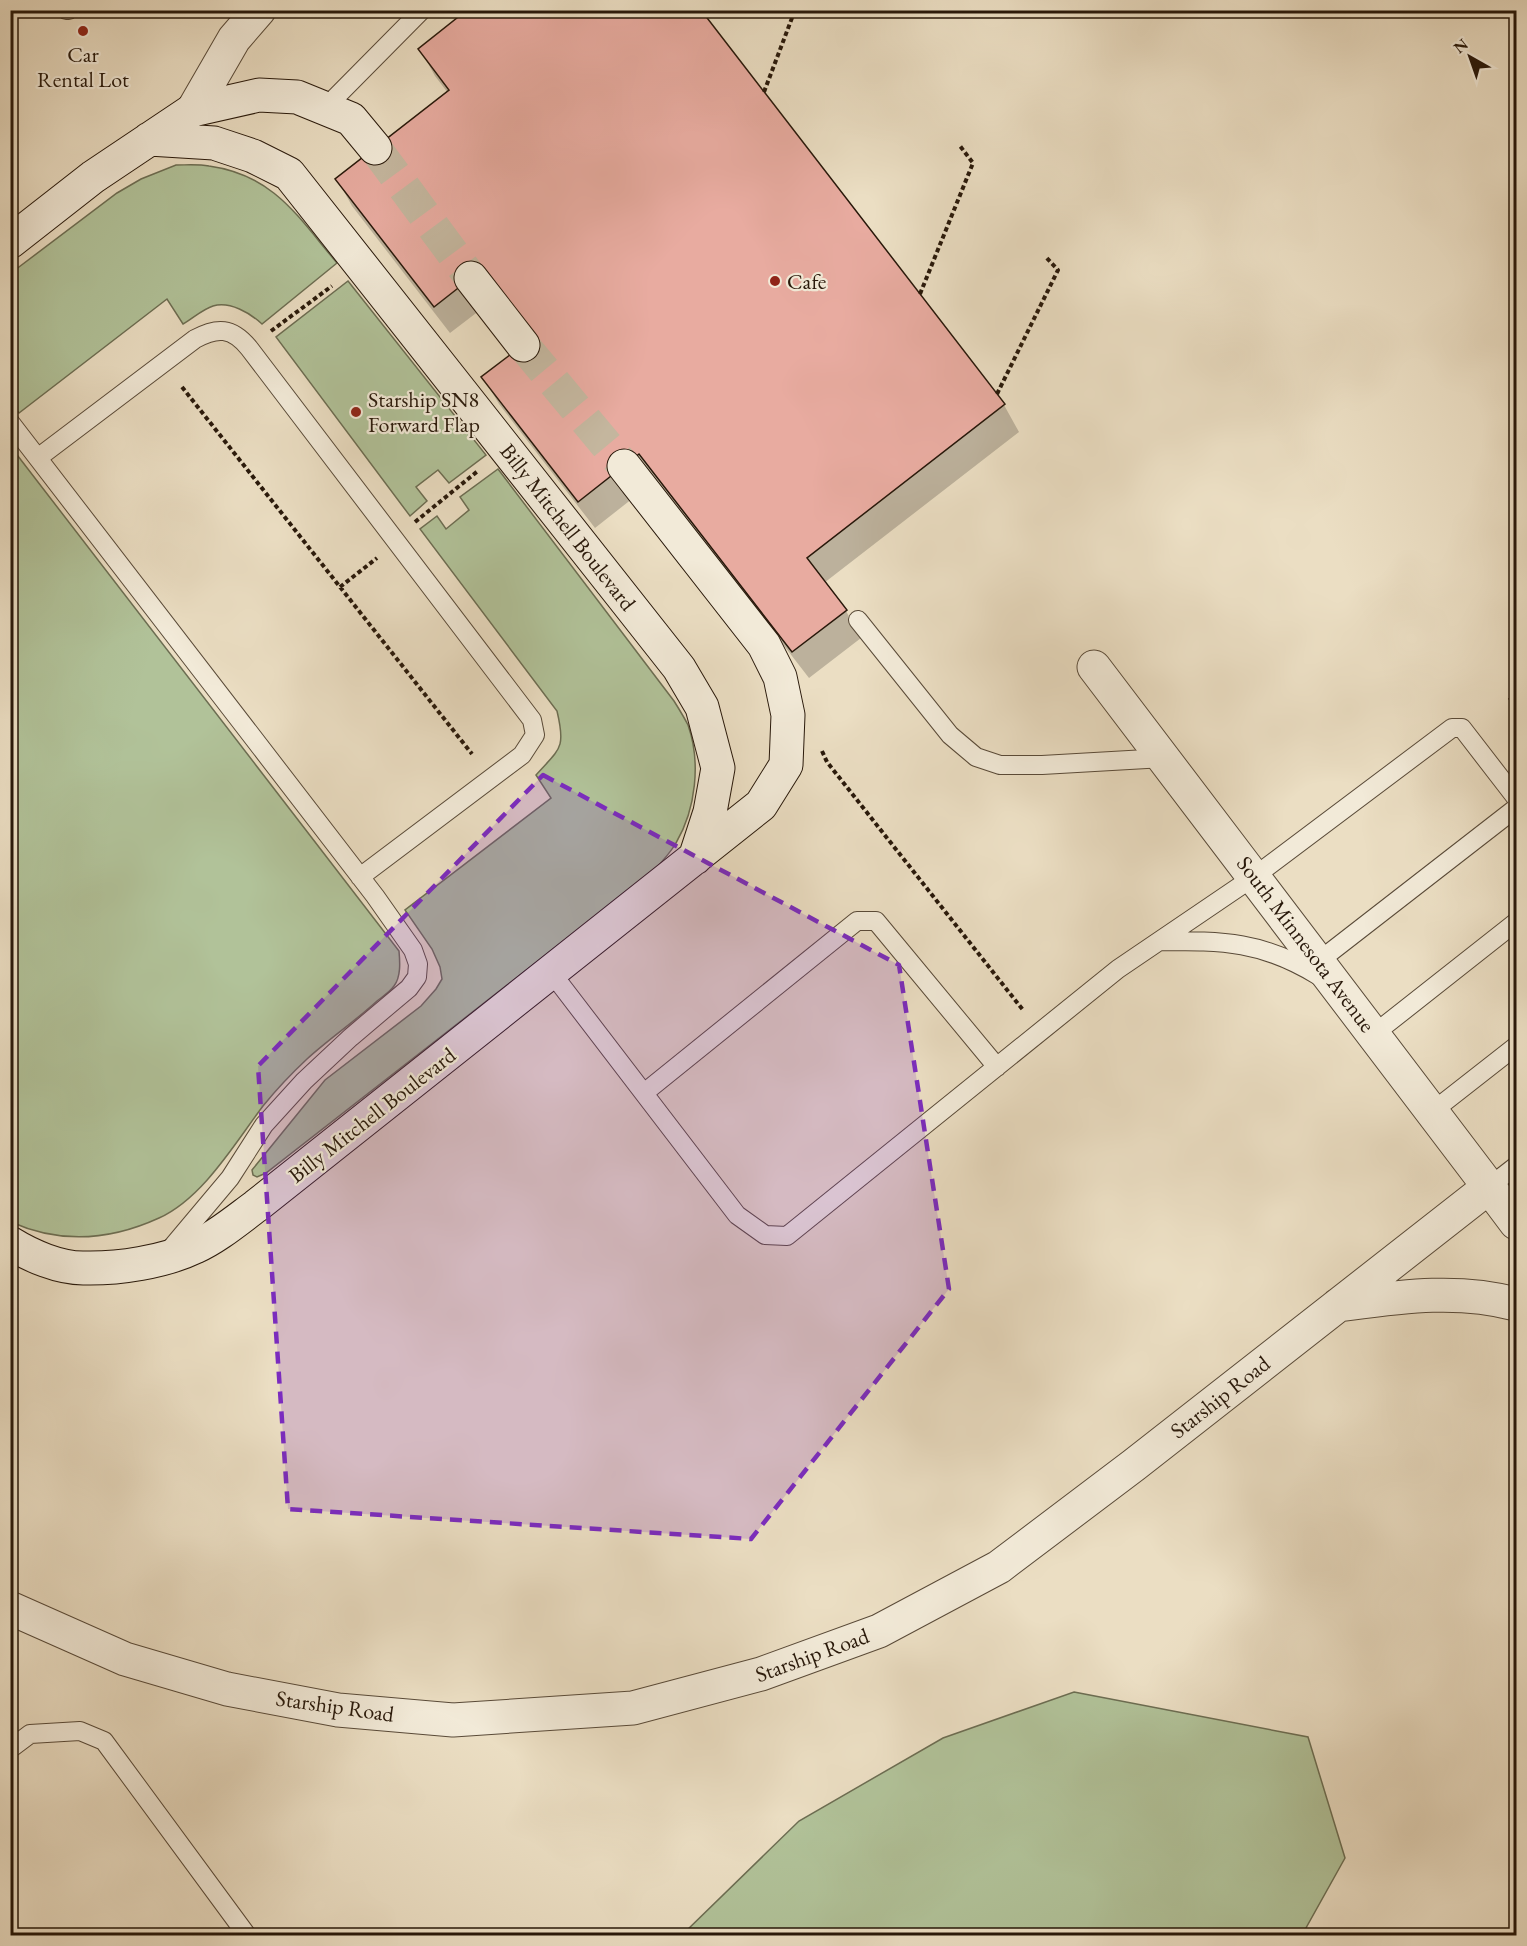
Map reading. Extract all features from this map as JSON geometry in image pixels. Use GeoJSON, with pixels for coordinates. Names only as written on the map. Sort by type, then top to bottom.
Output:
{"type":"FeatureCollection","features":[{"type":"Feature","properties":{"kind":"main road"},"geometry":{"type":"LineString","coordinates":[[193,110],[234,39],[259,10]]}},
{"type":"Feature","properties":{"kind":"main road"},"geometry":{"type":"LineString","coordinates":[[10,242],[93,177],[193,110],[259,95],[297,97],[351,119],[375,147]]}},
{"type":"Feature","properties":{"kind":"main road","name":"Billy Mitchell Boulevard"},"geometry":{"type":"LineString","coordinates":[[149,139],[214,143],[253,156],[289,174],[679,668],[702,707],[718,768],[710,812],[695,858]]}},
{"type":"Feature","properties":{"kind":"main road"},"geometry":{"type":"LineString","coordinates":[[471,278],[523,345]]}},
{"type":"Feature","properties":{"kind":"main road","name":"Billy Mitchell Boulevard"},"geometry":{"type":"LineString","coordinates":[[10,1243],[22,1251],[50,1262],[82,1269],[162,1260],[196,1247],[256,1206],[761,805],[786,765],[788,715],[780,676],[765,645],[624,466]]}},
{"type":"Feature","properties":{"kind":"main road","name":"South Minnesota Avenue"},"geometry":{"type":"LineString","coordinates":[[1094,666],[1516,1223]]}},
{"type":"Feature","properties":{"kind":"main road","name":"Starship Road"},"geometry":{"type":"LineString","coordinates":[[10,1608],[125,1659],[227,1689],[338,1710],[453,1720],[633,1708],[761,1674],[879,1631],[999,1566],[1134,1465],[1489,1187]]}},
{"type":"Feature","properties":{"kind":"main road"},"geometry":{"type":"LineString","coordinates":[[1336,1305],[1421,1294],[1494,1298],[1516,1304]]}},
{"type":"Feature","properties":{"kind":"lane"},"geometry":{"type":"LineString","coordinates":[[325,108],[422,10]]}},
{"type":"Feature","properties":{"kind":"lane"},"geometry":{"type":"LineString","coordinates":[[39,457],[195,339],[221,330],[240,337],[249,348],[532,720],[535,735],[522,754],[360,877]]}},
{"type":"Feature","properties":{"kind":"lane"},"geometry":{"type":"LineString","coordinates":[[10,422],[360,877],[413,950],[418,964],[417,977],[409,988],[304,1081],[264,1125],[230,1178],[162,1260]]}},
{"type":"Feature","properties":{"kind":"lane"},"geometry":{"type":"LineString","coordinates":[[858,620],[950,735],[976,758],[1000,765],[1042,765],[1164,758]]}},
{"type":"Feature","properties":{"kind":"lane"},"geometry":{"type":"LineString","coordinates":[[551,972],[737,1215],[765,1235],[786,1236],[1118,969],[1255,876],[1452,728],[1462,728],[1516,798]]}},
{"type":"Feature","properties":{"kind":"lane"},"geometry":{"type":"LineString","coordinates":[[1319,961],[1516,808]]}},
{"type":"Feature","properties":{"kind":"lane"},"geometry":{"type":"LineString","coordinates":[[644,1094],[858,921],[876,921],[997,1067]]}},
{"type":"Feature","properties":{"kind":"lane"},"geometry":{"type":"LineString","coordinates":[[1374,1034],[1516,922]]}},
{"type":"Feature","properties":{"kind":"lane"},"geometry":{"type":"LineString","coordinates":[[1160,941],[1220,941],[1257,947],[1298,963],[1340,988]]}},
{"type":"Feature","properties":{"kind":"lane"},"geometry":{"type":"LineString","coordinates":[[1433,1111],[1516,1046]]}},
{"type":"Feature","properties":{"kind":"lane"},"geometry":{"type":"LineString","coordinates":[[1489,1187],[1516,1166]]}},
{"type":"Feature","properties":{"kind":"lane"},"geometry":{"type":"LineString","coordinates":[[10,1749],[30,1734],[80,1731],[104,1741],[245,1935]]}},
{"type":"Feature","properties":{"kind":"path"},"geometry":{"type":"LineString","coordinates":[[764,92],[795,10]]}},
{"type":"Feature","properties":{"kind":"path"},"geometry":{"type":"LineString","coordinates":[[920,294],[973,163],[960,146]]}},
{"type":"Feature","properties":{"kind":"path"},"geometry":{"type":"LineString","coordinates":[[997,394],[1058,270],[1045,256]]}},
{"type":"Feature","properties":{"kind":"path"},"geometry":{"type":"LineString","coordinates":[[249,348],[361,265]]}},
{"type":"Feature","properties":{"kind":"path"},"geometry":{"type":"LineString","coordinates":[[182,387],[472,754]]}},
{"type":"Feature","properties":{"kind":"path"},"geometry":{"type":"LineString","coordinates":[[818,743],[827,762],[1041,1032]]}},
{"type":"Feature","properties":{"kind":"highlighted area"},"geometry":{"type":"Polygon","coordinates":[[[543,775],[899,965],[949,1289],[751,1539],[288,1509],[258,1066],[543,775]]]}},
{"type":"Feature","properties":{"kind":"green space"},"geometry":{"type":"Polygon","coordinates":[[[176,165],[205,165],[251,178],[283,201],[337,263],[262,324],[239,309],[219,305],[205,309],[183,324],[167,299],[19,413],[11,403],[11,273],[117,193],[141,179],[176,165]]]}},
{"type":"Feature","properties":{"kind":"green space"},"geometry":{"type":"Polygon","coordinates":[[[348,281],[486,455],[449,483],[438,470],[416,487],[427,501],[410,516],[276,337],[348,281]]]}},
{"type":"Feature","properties":{"kind":"green space"},"geometry":{"type":"Polygon","coordinates":[[[11,447],[399,951],[399,974],[392,988],[315,1052],[290,1076],[263,1106],[204,1184],[175,1209],[159,1218],[104,1235],[48,1234],[11,1222],[11,447]]]}},
{"type":"Feature","properties":{"kind":"green space"},"geometry":{"type":"Polygon","coordinates":[[[498,469],[674,701],[685,719],[692,739],[695,770],[692,800],[683,830],[656,869],[266,1173],[257,1177],[253,1175],[252,1170],[325,1080],[421,1006],[442,979],[440,967],[432,949],[405,910],[551,798],[536,775],[556,753],[561,741],[557,711],[420,529],[437,516],[446,529],[469,510],[460,497],[498,469]]]}},
{"type":"Feature","properties":{"kind":"green space"},"geometry":{"type":"Polygon","coordinates":[[[1074,1692],[1308,1737],[1345,1858],[1302,1935],[682,1935],[799,1821],[943,1738],[1074,1692]]]}},
{"type":"Feature","properties":{"kind":"building"},"geometry":{"type":"Polygon","coordinates":[[[467,10],[701,10],[1005,404],[807,558],[847,610],[792,652],[639,454],[578,502],[481,377],[523,345],[471,278],[434,307],[335,179],[449,90],[418,49],[467,10]]]}},
{"type":"Feature","properties":{"kind":"building"},"geometry":{"type":"Polygon","coordinates":[[[1516,693],[1516,709],[1509,699],[1516,693]]]}},
{"type":"Feature","properties":{"kind":"tunnel"},"geometry":{"type":"LineString","coordinates":[[375,148],[471,278]]}},
{"type":"Feature","properties":{"kind":"tunnel"},"geometry":{"type":"LineString","coordinates":[[523,345],[624,466]]}},
{"type":"Feature","properties":{"kind":"place","name":"Car Rental Lot"},"geometry":{"type":"Point","coordinates":[83,31]}},
{"type":"Feature","properties":{"kind":"place","name":"Cafe"},"geometry":{"type":"Point","coordinates":[775,281]}},
{"type":"Feature","properties":{"kind":"place","name":"Starship SN8 Forward Flap"},"geometry":{"type":"Point","coordinates":[356,412]}}]}
